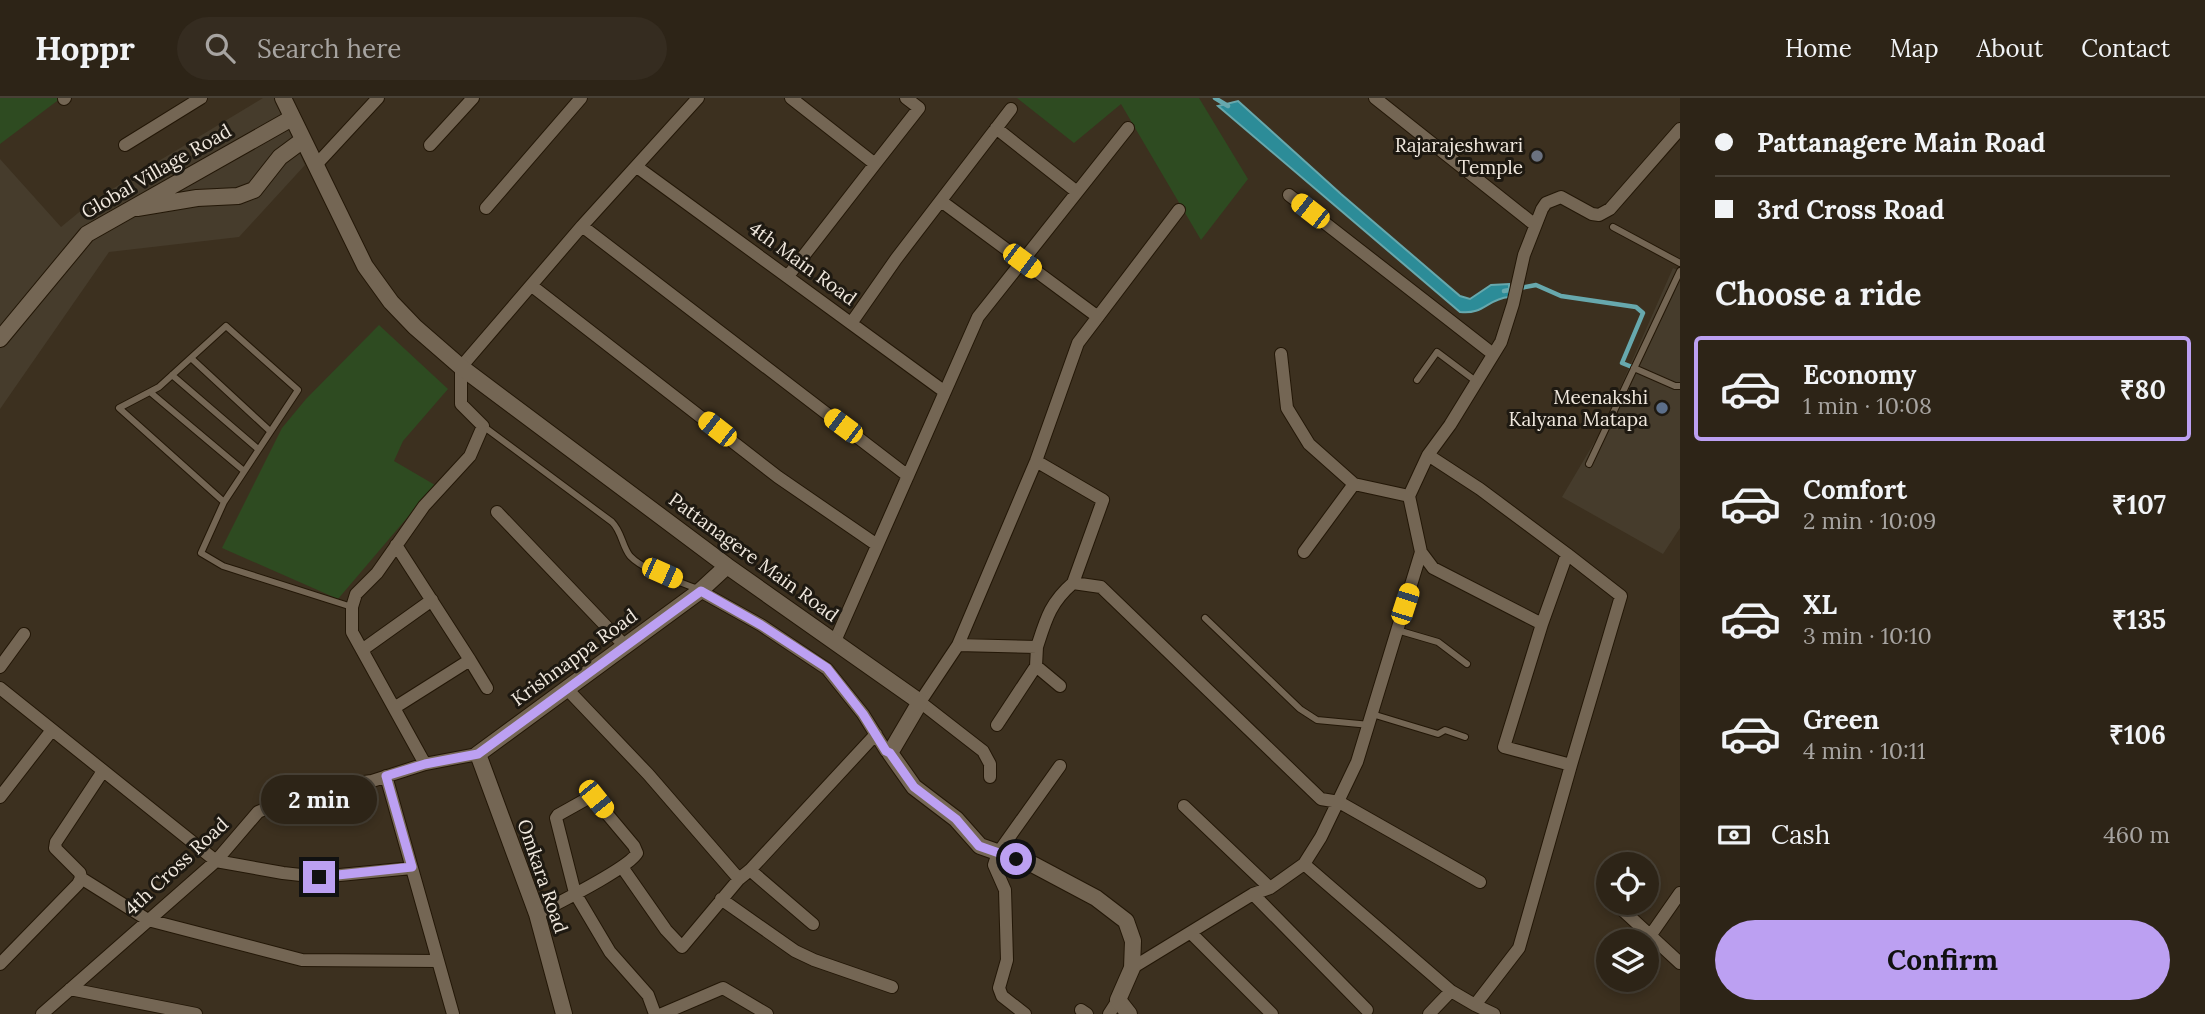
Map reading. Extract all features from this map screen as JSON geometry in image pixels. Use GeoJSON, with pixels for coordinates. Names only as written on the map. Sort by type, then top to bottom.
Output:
{"type":"FeatureCollection","features":[{"type":"Feature","properties":{"kind":"street"},"geometry":{"type":"LineString","coordinates":[[125,145],[201,98]]}},
{"type":"Feature","properties":{"kind":"street","name":"Pattanagere Main Road"},"geometry":{"type":"LineString","coordinates":[[283,98],[365,266],[415,327],[461,367],[727,566],[920,702]]}},
{"type":"Feature","properties":{"kind":"street"},"geometry":{"type":"LineString","coordinates":[[315,166],[378,98]]}},
{"type":"Feature","properties":{"kind":"street"},"geometry":{"type":"LineString","coordinates":[[430,145],[473,98]]}},
{"type":"Feature","properties":{"kind":"street"},"geometry":{"type":"LineString","coordinates":[[486,208],[581,98]]}},
{"type":"Feature","properties":{"kind":"street"},"geometry":{"type":"LineString","coordinates":[[425,764],[352,632],[352,607],[356,594],[377,573],[424,506],[470,456],[483,426],[461,404],[461,367],[582,226],[698,98]]}},
{"type":"Feature","properties":{"kind":"street"},"geometry":{"type":"LineString","coordinates":[[791,98],[875,164]]}},
{"type":"Feature","properties":{"kind":"street"},"geometry":{"type":"LineString","coordinates":[[788,276],[919,108],[912,100]]}},
{"type":"Feature","properties":{"kind":"street"},"geometry":{"type":"LineString","coordinates":[[1381,100],[1535,225]]}},
{"type":"Feature","properties":{"kind":"street"},"geometry":{"type":"LineString","coordinates":[[852,322],[1011,108]]}},
{"type":"Feature","properties":{"kind":"street","name":"Global Village Road"},"geometry":{"type":"LineString","coordinates":[[0,339],[87,233],[292,118]]}},
{"type":"Feature","properties":{"kind":"street"},"geometry":{"type":"LineString","coordinates":[[996,128],[1077,192]]}},
{"type":"Feature","properties":{"kind":"street"},"geometry":{"type":"LineString","coordinates":[[835,641],[978,317],[1128,128]]}},
{"type":"Feature","properties":{"kind":"street"},"geometry":{"type":"LineString","coordinates":[[1542,624],[1433,568],[1421,552],[1409,496],[1428,455],[1502,342],[1524,255],[1546,203],[1561,197],[1592,214],[1599,215],[1610,209],[1680,129]]}},
{"type":"Feature","properties":{"kind":"street"},"geometry":{"type":"LineString","coordinates":[[127,209],[197,198],[238,196],[254,190],[280,157],[303,140]]}},
{"type":"Feature","properties":{"kind":"street","name":"4th Main Road"},"geometry":{"type":"LineString","coordinates":[[637,167],[945,392]]}},
{"type":"Feature","properties":{"kind":"street"},"geometry":{"type":"LineString","coordinates":[[1289,195],[1493,354]]}},
{"type":"Feature","properties":{"kind":"street"},"geometry":{"type":"LineString","coordinates":[[941,201],[1098,317]]}},
{"type":"Feature","properties":{"kind":"street"},"geometry":{"type":"LineString","coordinates":[[890,753],[958,645],[1036,461],[1078,343],[1179,210]]}},
{"type":"Feature","properties":{"kind":"street"},"geometry":{"type":"LineString","coordinates":[[582,226],[908,476]]}},
{"type":"Feature","properties":{"kind":"street"},"geometry":{"type":"LineString","coordinates":[[532,286],[778,477],[877,545]]}},
{"type":"Feature","properties":{"kind":"street"},"geometry":{"type":"LineString","coordinates":[[1281,354],[1287,408],[1308,444],[1354,484],[1409,496]]}},
{"type":"Feature","properties":{"kind":"street"},"geometry":{"type":"LineString","coordinates":[[1428,455],[1480,489],[1621,596],[1519,948],[1475,1005]]}},
{"type":"Feature","properties":{"kind":"street"},"geometry":{"type":"LineString","coordinates":[[997,724],[1036,666],[1037,647],[1047,616],[1058,597],[1073,583],[1103,500],[1036,461]]}},
{"type":"Feature","properties":{"kind":"street"},"geometry":{"type":"LineString","coordinates":[[1304,552],[1354,484]]}},
{"type":"Feature","properties":{"kind":"street"},"geometry":{"type":"LineString","coordinates":[[497,512],[625,646]]}},
{"type":"Feature","properties":{"kind":"street"},"geometry":{"type":"LineString","coordinates":[[397,545],[486,688]]}},
{"type":"Feature","properties":{"kind":"street"},"geometry":{"type":"LineString","coordinates":[[1132,968],[1253,894],[1270,888],[1304,864],[1321,837],[1357,762],[1421,552]]}},
{"type":"Feature","properties":{"kind":"street"},"geometry":{"type":"LineString","coordinates":[[1567,554],[1504,747],[1571,765]]}},
{"type":"Feature","properties":{"kind":"street","name":"Krishnappa Road"},"geometry":{"type":"LineString","coordinates":[[478,754],[701,591],[727,566]]}},
{"type":"Feature","properties":{"kind":"street"},"geometry":{"type":"LineString","coordinates":[[1073,583],[1101,587],[1321,799],[1339,802],[1480,882]]}},
{"type":"Feature","properties":{"kind":"street"},"geometry":{"type":"LineString","coordinates":[[701,591],[761,625],[827,668],[914,787],[956,819],[979,846],[1034,865],[1096,898],[1126,921],[1133,941],[1132,968],[1113,1007],[1129,1014]]}},
{"type":"Feature","properties":{"kind":"street"},"geometry":{"type":"LineString","coordinates":[[362,650],[432,600]]}},
{"type":"Feature","properties":{"kind":"street"},"geometry":{"type":"LineString","coordinates":[[0,667],[24,634]]}},
{"type":"Feature","properties":{"kind":"street"},"geometry":{"type":"LineString","coordinates":[[958,645],[1037,647]]}},
{"type":"Feature","properties":{"kind":"street"},"geometry":{"type":"LineString","coordinates":[[394,708],[470,660]]}},
{"type":"Feature","properties":{"kind":"street"},"geometry":{"type":"LineString","coordinates":[[1036,666],[1060,686]]}},
{"type":"Feature","properties":{"kind":"street"},"geometry":{"type":"LineString","coordinates":[[0,688],[216,861],[319,877],[412,867]]}},
{"type":"Feature","properties":{"kind":"street"},"geometry":{"type":"LineString","coordinates":[[567,689],[648,774],[739,879]]}},
{"type":"Feature","properties":{"kind":"street"},"geometry":{"type":"LineString","coordinates":[[920,702],[983,751],[990,764],[990,777]]}},
{"type":"Feature","properties":{"kind":"street"},"geometry":{"type":"LineString","coordinates":[[0,797],[52,730]]}},
{"type":"Feature","properties":{"kind":"street"},"geometry":{"type":"LineString","coordinates":[[622,867],[666,930],[682,947],[739,879],[876,734]]}},
{"type":"Feature","properties":{"kind":"street","name":"4th Cross Road"},"geometry":{"type":"LineString","coordinates":[[42,1014],[216,861],[258,812],[315,788],[372,781],[425,764],[478,754]]}},
{"type":"Feature","properties":{"kind":"street","name":"Omkara Road"},"geometry":{"type":"LineString","coordinates":[[478,754],[537,914],[564,1014]]}},
{"type":"Feature","properties":{"kind":"street"},"geometry":{"type":"LineString","coordinates":[[1025,1014],[1002,996],[999,988],[1007,960],[1005,890],[994,865],[998,853],[1060,766]]}},
{"type":"Feature","properties":{"kind":"street"},"geometry":{"type":"LineString","coordinates":[[103,771],[56,842],[55,848],[80,873],[81,878],[148,920],[302,960],[438,961]]}},
{"type":"Feature","properties":{"kind":"street"},"geometry":{"type":"LineString","coordinates":[[386,776],[453,1014]]}},
{"type":"Feature","properties":{"kind":"street"},"geometry":{"type":"LineString","coordinates":[[537,914],[575,893],[622,867],[634,860],[637,853],[634,846],[596,799],[589,797],[556,818],[575,893],[610,952],[648,995],[655,1014]]}},
{"type":"Feature","properties":{"kind":"street"},"geometry":{"type":"LineString","coordinates":[[1184,806],[1270,888]]}},
{"type":"Feature","properties":{"kind":"street"},"geometry":{"type":"LineString","coordinates":[[1304,864],[1451,991],[1494,1014]]}},
{"type":"Feature","properties":{"kind":"street"},"geometry":{"type":"LineString","coordinates":[[750,870],[813,924]]}},
{"type":"Feature","properties":{"kind":"street"},"geometry":{"type":"LineString","coordinates":[[0,964],[81,878]]}},
{"type":"Feature","properties":{"kind":"street"},"geometry":{"type":"LineString","coordinates":[[1655,929],[1680,893]]}},
{"type":"Feature","properties":{"kind":"street"},"geometry":{"type":"LineString","coordinates":[[1253,894],[1367,1010]]}},
{"type":"Feature","properties":{"kind":"street"},"geometry":{"type":"LineString","coordinates":[[721,899],[795,951],[892,987]]}},
{"type":"Feature","properties":{"kind":"street"},"geometry":{"type":"LineString","coordinates":[[1628,915],[1643,929]]}},
{"type":"Feature","properties":{"kind":"street"},"geometry":{"type":"LineString","coordinates":[[1191,933],[1272,1014]]}},
{"type":"Feature","properties":{"kind":"street"},"geometry":{"type":"LineString","coordinates":[[1659,944],[1680,963]]}},
{"type":"Feature","properties":{"kind":"street"},"geometry":{"type":"LineString","coordinates":[[662,1014],[723,988],[767,1014]]}},
{"type":"Feature","properties":{"kind":"street"},"geometry":{"type":"LineString","coordinates":[[70,989],[196,1014]]}},
{"type":"Feature","properties":{"kind":"street"},"geometry":{"type":"LineString","coordinates":[[1429,1014],[1451,991]]}},
{"type":"Feature","properties":{"kind":"lane"},"geometry":{"type":"LineString","coordinates":[[1613,227],[1680,263]]}},
{"type":"Feature","properties":{"kind":"lane"},"geometry":{"type":"LineString","coordinates":[[1589,464],[1680,271]]}},
{"type":"Feature","properties":{"kind":"lane"},"geometry":{"type":"LineString","coordinates":[[224,502],[119,408],[159,387],[226,326],[298,390],[224,502],[201,553],[223,566],[352,607]]}},
{"type":"Feature","properties":{"kind":"lane"},"geometry":{"type":"LineString","coordinates":[[1417,380],[1437,352],[1477,382]]}},
{"type":"Feature","properties":{"kind":"lane"},"geometry":{"type":"LineString","coordinates":[[191,358],[270,431]]}},
{"type":"Feature","properties":{"kind":"lane"},"geometry":{"type":"LineString","coordinates":[[1634,368],[1680,386]]}},
{"type":"Feature","properties":{"kind":"lane"},"geometry":{"type":"LineString","coordinates":[[172,376],[258,449]]}},
{"type":"Feature","properties":{"kind":"lane"},"geometry":{"type":"LineString","coordinates":[[150,392],[244,471]]}},
{"type":"Feature","properties":{"kind":"lane"},"geometry":{"type":"LineString","coordinates":[[483,426],[612,522],[618,528],[632,558],[701,591]]}},
{"type":"Feature","properties":{"kind":"lane"},"geometry":{"type":"LineString","coordinates":[[1205,618],[1300,709],[1317,720],[1371,719],[1438,734],[1445,730],[1465,737]]}},
{"type":"Feature","properties":{"kind":"lane"},"geometry":{"type":"LineString","coordinates":[[1397,630],[1438,642],[1467,664]]}},
{"type":"Feature","properties":{"kind":"shaded area"},"geometry":{"type":"Polygon","coordinates":[[[263,98],[274,98],[305,165],[239,237],[109,252],[0,409],[0,159],[61,227],[94,200],[263,98]]]}},
{"type":"Feature","properties":{"kind":"shaded area"},"geometry":{"type":"Polygon","coordinates":[[[1673,268],[1680,271],[1680,528],[1663,554],[1562,497],[1601,431],[1673,268]]]}},
{"type":"Feature","properties":{"kind":"green space"},"geometry":{"type":"Polygon","coordinates":[[[0,98],[61,98],[0,144],[0,98]]]}},
{"type":"Feature","properties":{"kind":"green space"},"geometry":{"type":"Polygon","coordinates":[[[1017,98],[1199,98],[1248,179],[1201,240],[1121,104],[1074,143],[1017,98]]]}},
{"type":"Feature","properties":{"kind":"green space"},"geometry":{"type":"Polygon","coordinates":[[[379,325],[448,389],[403,441],[394,461],[435,485],[338,599],[222,548],[282,428],[306,399],[379,325]]]}},
{"type":"Feature","properties":{"kind":"water"},"geometry":{"type":"Polygon","coordinates":[[[1238,101],[1460,296],[1470,299],[1491,285],[1509,284],[1509,297],[1475,311],[1460,312],[1218,106],[1238,101]]]}},
{"type":"Feature","properties":{"kind":"waterway"},"geometry":{"type":"LineString","coordinates":[[1215,98],[1228,106]]}},
{"type":"Feature","properties":{"kind":"waterway"},"geometry":{"type":"LineString","coordinates":[[1504,291],[1536,285],[1561,296],[1636,307],[1643,313],[1622,363],[1637,369]]}},
{"type":"Feature","properties":{"kind":"place","name":"Rajarajeshwari Temple"},"geometry":{"type":"Point","coordinates":[1537,156]}},
{"type":"Feature","properties":{"kind":"place","name":"Meenakshi Kalyana Matapa"},"geometry":{"type":"Point","coordinates":[1662,408]}},
{"type":"Feature","properties":{"kind":"route"},"geometry":{"type":"LineString","coordinates":[[319,877],[412,867],[386,776],[425,764],[478,754],[701,591],[761,625],[827,668],[914,787],[956,819],[979,846],[1016,859]]}}]}
